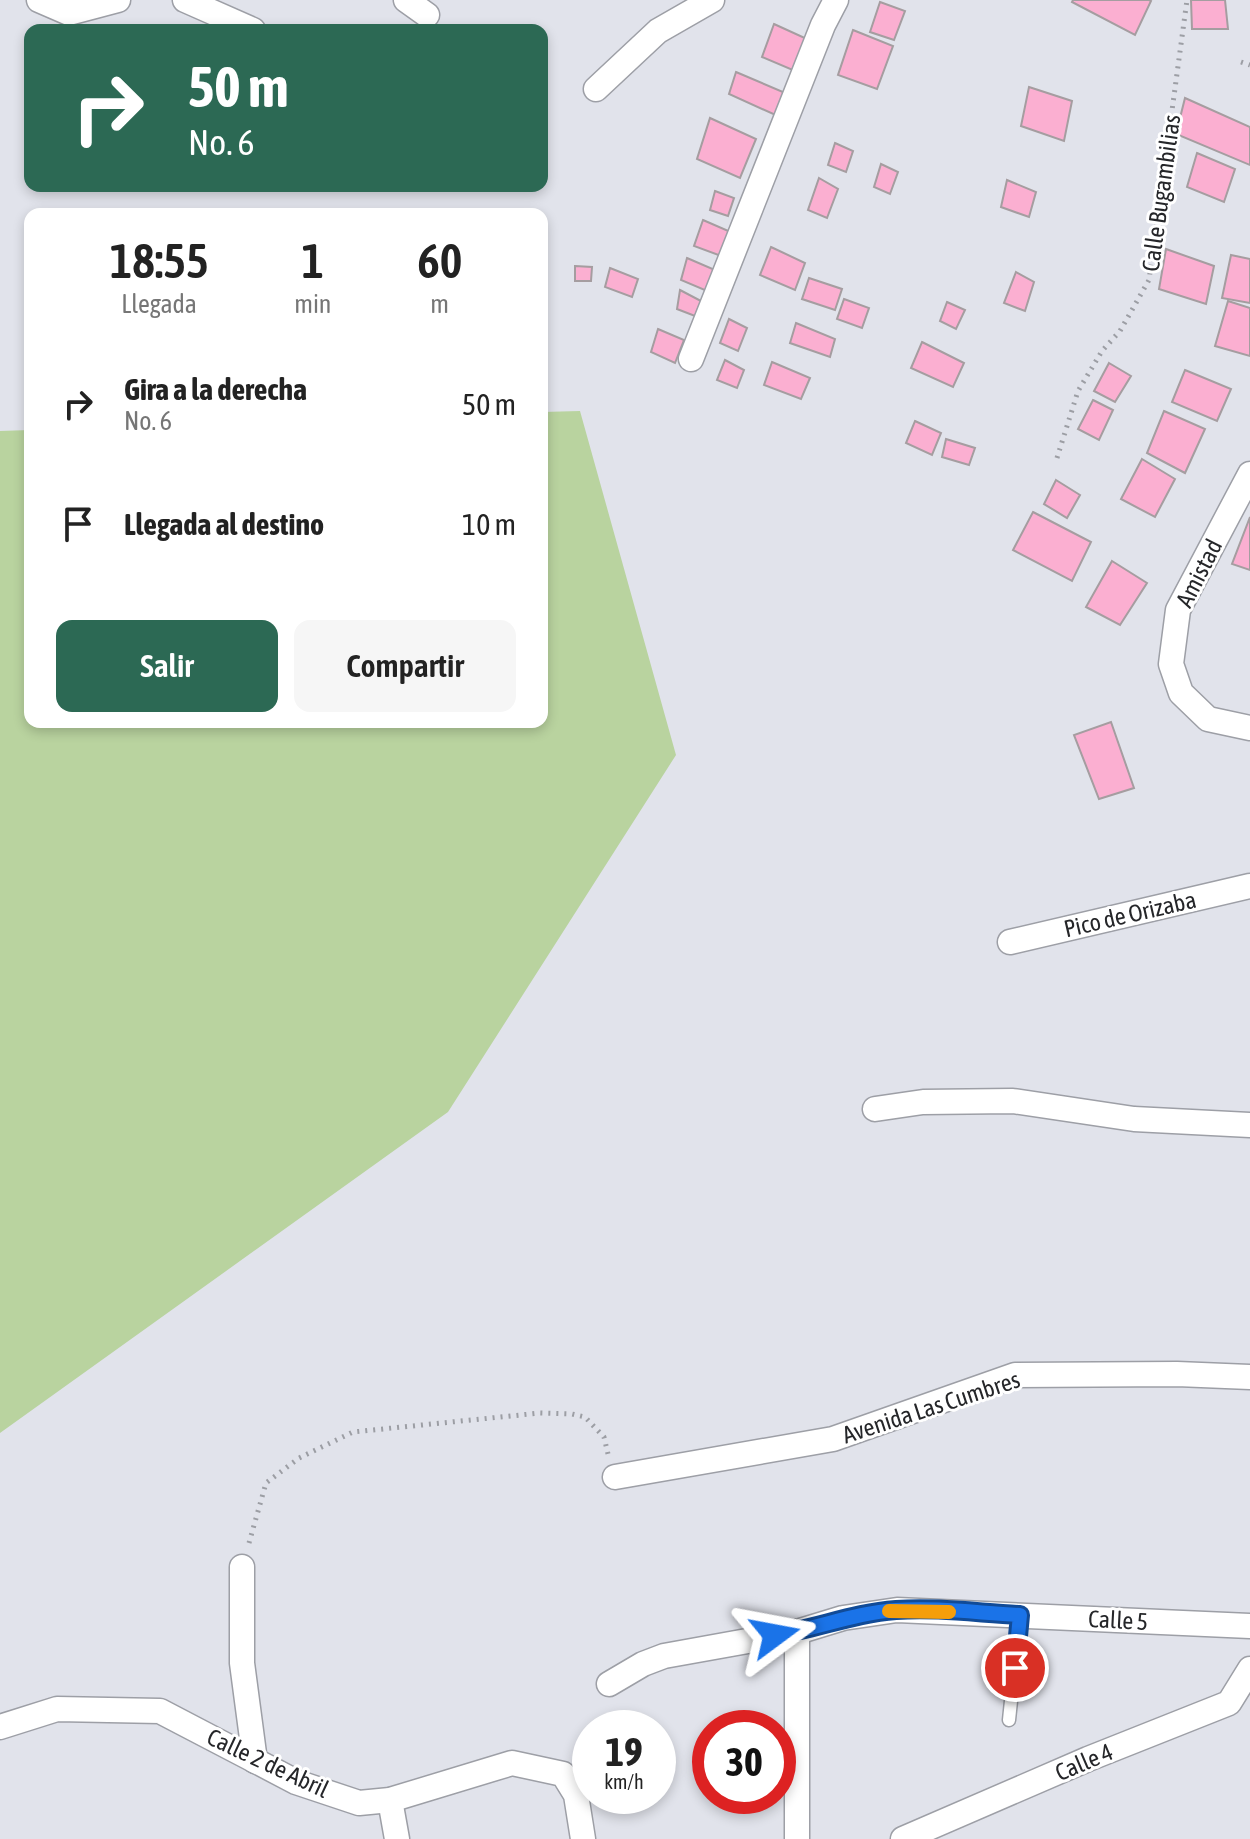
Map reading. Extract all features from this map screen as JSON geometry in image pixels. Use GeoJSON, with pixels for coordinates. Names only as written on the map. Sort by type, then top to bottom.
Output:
{"type":"FeatureCollection","features":[{"type":"Feature","properties":{"kind":"street"},"geometry":{"type":"LineString","coordinates":[[39,0],[69,13],[118,0]]}},
{"type":"Feature","properties":{"kind":"street"},"geometry":{"type":"LineString","coordinates":[[185,0],[239,24]]}},
{"type":"Feature","properties":{"kind":"street"},"geometry":{"type":"LineString","coordinates":[[406,0],[427,15]]}},
{"type":"Feature","properties":{"kind":"street"},"geometry":{"type":"LineString","coordinates":[[596,89],[658,31],[712,0]]}},
{"type":"Feature","properties":{"kind":"street"},"geometry":{"type":"LineString","coordinates":[[691,359],[823,25],[836,0]]}},
{"type":"Feature","properties":{"kind":"street","name":"Amistad"},"geometry":{"type":"LineString","coordinates":[[1250,474],[1178,610],[1171,664],[1181,693],[1208,719],[1250,728]]}},
{"type":"Feature","properties":{"kind":"street","name":"Pico de Orizaba"},"geometry":{"type":"LineString","coordinates":[[1010,942],[1250,886]]}},
{"type":"Feature","properties":{"kind":"street"},"geometry":{"type":"LineString","coordinates":[[875,1109],[923,1102],[1013,1101],[1134,1119],[1250,1125]]}},
{"type":"Feature","properties":{"kind":"street","name":"Avenida Las Cumbres"},"geometry":{"type":"LineString","coordinates":[[615,1477],[833,1439],[1015,1375],[1250,1377]]}},
{"type":"Feature","properties":{"kind":"street"},"geometry":{"type":"LineString","coordinates":[[242,1567],[242,1663],[255,1761]]}},
{"type":"Feature","properties":{"kind":"street","name":"Calle 5"},"geometry":{"type":"LineString","coordinates":[[609,1684],[664,1656],[797,1632],[843,1618],[897,1610],[1250,1626]]}},
{"type":"Feature","properties":{"kind":"street"},"geometry":{"type":"LineString","coordinates":[[797,1632],[797,1839]]}},
{"type":"Feature","properties":{"kind":"street","name":"Calle 4"},"geometry":{"type":"LineString","coordinates":[[903,1839],[1074,1765],[1229,1703],[1250,1669]]}},
{"type":"Feature","properties":{"kind":"street","name":"Calle 2 de Abril"},"geometry":{"type":"LineString","coordinates":[[0,1727],[57,1709],[160,1711],[296,1782],[359,1803],[390,1800],[512,1763],[563,1774],[576,1795],[583,1839]]}},
{"type":"Feature","properties":{"kind":"street"},"geometry":{"type":"LineString","coordinates":[[390,1800],[397,1839]]}},
{"type":"Feature","properties":{"kind":"lane"},"geometry":{"type":"LineString","coordinates":[[1009,1720],[1020,1615]]}},
{"type":"Feature","properties":{"kind":"path","name":"Calle Bugambilias"},"geometry":{"type":"LineString","coordinates":[[1057,458],[1078,391],[1102,351],[1120,331],[1149,280],[1187,0]]}},
{"type":"Feature","properties":{"kind":"path"},"geometry":{"type":"LineString","coordinates":[[1241,62],[1250,65]]}},
{"type":"Feature","properties":{"kind":"path"},"geometry":{"type":"LineString","coordinates":[[242,1567],[266,1483],[299,1458],[353,1432],[540,1413],[572,1414],[585,1417],[604,1437],[615,1477]]}},
{"type":"Feature","properties":{"kind":"green space"},"geometry":{"type":"Polygon","coordinates":[[[580,411],[676,755],[448,1112],[0,1433],[0,431],[24,430],[24,728],[548,728],[548,412],[580,411]]]}},
{"type":"Feature","properties":{"kind":"building"},"geometry":{"type":"Polygon","coordinates":[[[1073,0],[1149,0],[1151,1],[1135,35],[1073,0]]]}},
{"type":"Feature","properties":{"kind":"building"},"geometry":{"type":"Polygon","coordinates":[[[1191,0],[1225,0],[1228,29],[1192,29],[1191,0]]]}},
{"type":"Feature","properties":{"kind":"building"},"geometry":{"type":"Polygon","coordinates":[[[880,2],[905,11],[894,40],[870,32],[880,2]]]}},
{"type":"Feature","properties":{"kind":"building"},"geometry":{"type":"Polygon","coordinates":[[[774,24],[807,39],[795,71],[762,57],[774,24]]]}},
{"type":"Feature","properties":{"kind":"building"},"geometry":{"type":"Polygon","coordinates":[[[853,30],[893,46],[877,89],[838,75],[853,30]]]}},
{"type":"Feature","properties":{"kind":"building"},"geometry":{"type":"Polygon","coordinates":[[[736,72],[790,95],[780,117],[729,94],[736,72]]]}},
{"type":"Feature","properties":{"kind":"building"},"geometry":{"type":"Polygon","coordinates":[[[1029,87],[1072,101],[1064,141],[1021,126],[1029,87]]]}},
{"type":"Feature","properties":{"kind":"building"},"geometry":{"type":"Polygon","coordinates":[[[1185,98],[1250,127],[1250,165],[1176,134],[1185,98]]]}},
{"type":"Feature","properties":{"kind":"building"},"geometry":{"type":"Polygon","coordinates":[[[710,118],[756,139],[740,178],[697,159],[710,118]]]}},
{"type":"Feature","properties":{"kind":"building"},"geometry":{"type":"Polygon","coordinates":[[[835,143],[853,151],[846,172],[828,165],[835,143]]]}},
{"type":"Feature","properties":{"kind":"building"},"geometry":{"type":"Polygon","coordinates":[[[1197,153],[1235,169],[1224,202],[1187,187],[1197,153]]]}},
{"type":"Feature","properties":{"kind":"building"},"geometry":{"type":"Polygon","coordinates":[[[881,164],[898,172],[890,194],[874,187],[881,164]]]}},
{"type":"Feature","properties":{"kind":"building"},"geometry":{"type":"Polygon","coordinates":[[[819,178],[838,189],[827,218],[808,210],[819,178]]]}},
{"type":"Feature","properties":{"kind":"building"},"geometry":{"type":"Polygon","coordinates":[[[1007,180],[1036,192],[1029,217],[1001,207],[1007,180]]]}},
{"type":"Feature","properties":{"kind":"building"},"geometry":{"type":"Polygon","coordinates":[[[715,191],[734,198],[728,216],[710,210],[715,191]]]}},
{"type":"Feature","properties":{"kind":"building"},"geometry":{"type":"Polygon","coordinates":[[[703,220],[733,233],[724,257],[694,246],[703,220]]]}},
{"type":"Feature","properties":{"kind":"building"},"geometry":{"type":"Polygon","coordinates":[[[771,247],[805,263],[795,290],[760,275],[771,247]]]}},
{"type":"Feature","properties":{"kind":"building"},"geometry":{"type":"Polygon","coordinates":[[[1166,249],[1214,266],[1206,304],[1159,289],[1166,249]]]}},
{"type":"Feature","properties":{"kind":"building"},"geometry":{"type":"Polygon","coordinates":[[[1231,255],[1250,259],[1250,303],[1222,298],[1231,255]]]}},
{"type":"Feature","properties":{"kind":"building"},"geometry":{"type":"Polygon","coordinates":[[[687,258],[715,270],[707,291],[681,280],[687,258]]]}},
{"type":"Feature","properties":{"kind":"building"},"geometry":{"type":"Polygon","coordinates":[[[575,266],[592,267],[591,281],[575,281],[575,266]]]}},
{"type":"Feature","properties":{"kind":"building"},"geometry":{"type":"Polygon","coordinates":[[[610,268],[638,279],[632,297],[605,287],[610,268]]]}},
{"type":"Feature","properties":{"kind":"building"},"geometry":{"type":"Polygon","coordinates":[[[1016,272],[1034,282],[1025,311],[1004,303],[1016,272]]]}},
{"type":"Feature","properties":{"kind":"building"},"geometry":{"type":"Polygon","coordinates":[[[809,278],[842,289],[835,310],[802,299],[809,278]]]}},
{"type":"Feature","properties":{"kind":"building"},"geometry":{"type":"Polygon","coordinates":[[[680,290],[701,301],[695,316],[677,309],[680,290]]]}},
{"type":"Feature","properties":{"kind":"building"},"geometry":{"type":"Polygon","coordinates":[[[844,299],[869,308],[862,328],[837,319],[844,299]]]}},
{"type":"Feature","properties":{"kind":"building"},"geometry":{"type":"Polygon","coordinates":[[[1228,301],[1250,308],[1250,356],[1215,346],[1228,301]]]}},
{"type":"Feature","properties":{"kind":"building"},"geometry":{"type":"Polygon","coordinates":[[[947,302],[965,310],[956,329],[940,321],[947,302]]]}},
{"type":"Feature","properties":{"kind":"building"},"geometry":{"type":"Polygon","coordinates":[[[729,319],[747,328],[738,351],[720,343],[729,319]]]}},
{"type":"Feature","properties":{"kind":"building"},"geometry":{"type":"Polygon","coordinates":[[[796,323],[835,339],[830,357],[790,343],[796,323]]]}},
{"type":"Feature","properties":{"kind":"building"},"geometry":{"type":"Polygon","coordinates":[[[658,329],[684,340],[675,363],[651,352],[658,329]]]}},
{"type":"Feature","properties":{"kind":"building"},"geometry":{"type":"Polygon","coordinates":[[[922,342],[964,363],[953,387],[911,368],[922,342]]]}},
{"type":"Feature","properties":{"kind":"building"},"geometry":{"type":"Polygon","coordinates":[[[725,360],[744,370],[737,388],[717,380],[725,360]]]}},
{"type":"Feature","properties":{"kind":"building"},"geometry":{"type":"Polygon","coordinates":[[[772,362],[810,378],[801,399],[764,385],[772,362]]]}},
{"type":"Feature","properties":{"kind":"building"},"geometry":{"type":"Polygon","coordinates":[[[1109,363],[1131,376],[1115,402],[1094,391],[1109,363]]]}},
{"type":"Feature","properties":{"kind":"building"},"geometry":{"type":"Polygon","coordinates":[[[1185,370],[1231,389],[1217,421],[1172,402],[1185,370]]]}},
{"type":"Feature","properties":{"kind":"building"},"geometry":{"type":"Polygon","coordinates":[[[1093,400],[1113,410],[1099,440],[1078,429],[1093,400]]]}},
{"type":"Feature","properties":{"kind":"building"},"geometry":{"type":"Polygon","coordinates":[[[1164,411],[1205,429],[1185,473],[1147,453],[1164,411]]]}},
{"type":"Feature","properties":{"kind":"building"},"geometry":{"type":"Polygon","coordinates":[[[915,421],[941,433],[932,455],[906,443],[915,421]]]}},
{"type":"Feature","properties":{"kind":"building"},"geometry":{"type":"Polygon","coordinates":[[[946,439],[975,448],[969,465],[942,457],[946,439]]]}},
{"type":"Feature","properties":{"kind":"building"},"geometry":{"type":"Polygon","coordinates":[[[1142,459],[1175,479],[1155,517],[1121,499],[1142,459]]]}},
{"type":"Feature","properties":{"kind":"building"},"geometry":{"type":"Polygon","coordinates":[[[1056,480],[1080,495],[1067,518],[1044,504],[1056,480]]]}},
{"type":"Feature","properties":{"kind":"building"},"geometry":{"type":"Polygon","coordinates":[[[1033,512],[1091,542],[1072,581],[1013,550],[1033,512]]]}},
{"type":"Feature","properties":{"kind":"building"},"geometry":{"type":"Polygon","coordinates":[[[1250,517],[1250,570],[1232,564],[1250,517]]]}},
{"type":"Feature","properties":{"kind":"building"},"geometry":{"type":"Polygon","coordinates":[[[1112,561],[1147,583],[1120,625],[1086,607],[1112,561]]]}},
{"type":"Feature","properties":{"kind":"building"},"geometry":{"type":"Polygon","coordinates":[[[1111,722],[1134,788],[1099,799],[1074,735],[1111,722]]]}},
{"type":"Feature","properties":{"kind":"slow traffic"},"geometry":{"type":"LineString","coordinates":[[889,1611],[949,1612]]}},
{"type":"Feature","properties":{"kind":"route"},"geometry":{"type":"LineString","coordinates":[[775,1635],[797,1632],[843,1618],[897,1610],[1020,1615],[1015,1668]]}}]}
